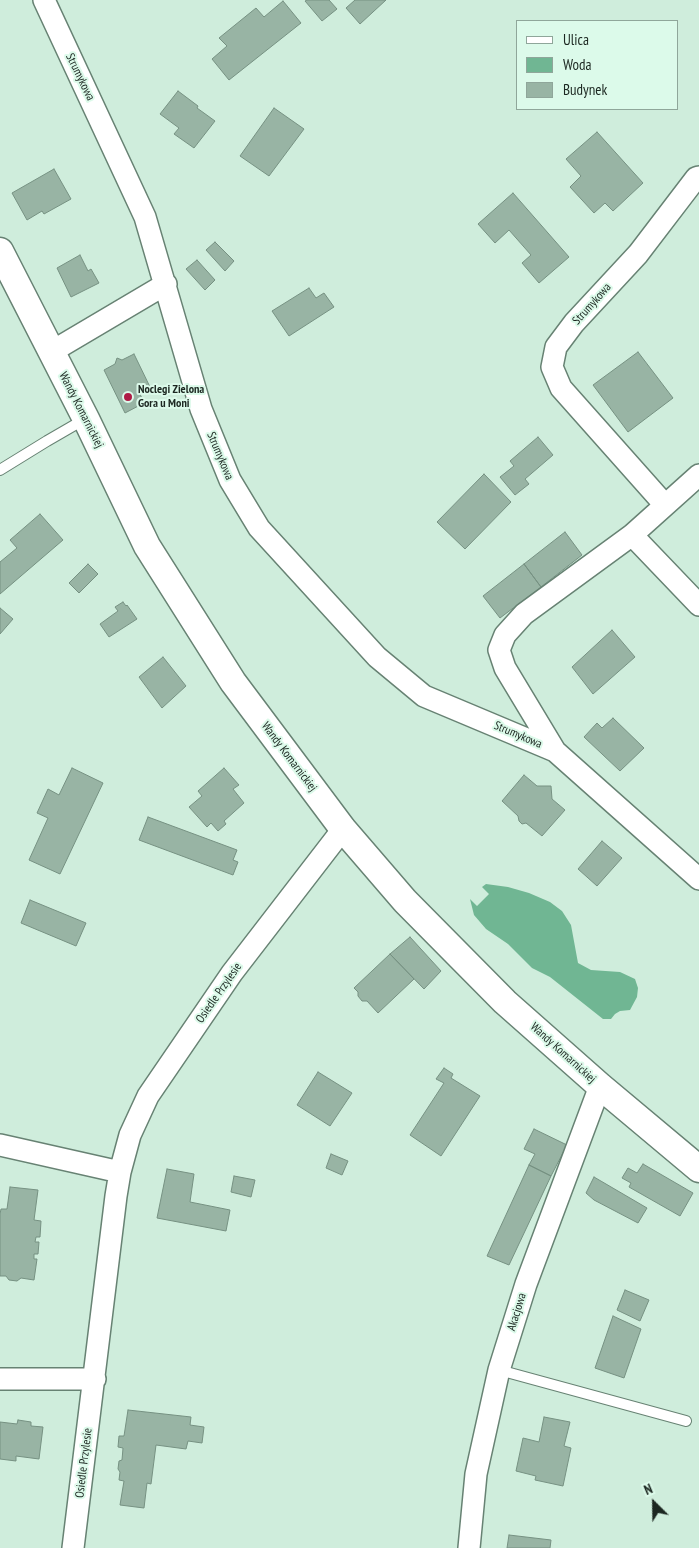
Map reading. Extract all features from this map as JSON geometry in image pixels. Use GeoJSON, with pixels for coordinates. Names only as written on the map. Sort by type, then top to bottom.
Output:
{"type":"FeatureCollection","features":[{"type":"Feature","properties":{"kind":"street","name":"Strumykowa"},"geometry":{"type":"LineString","coordinates":[[44,0],[145,216],[201,410],[230,480],[259,528],[377,657],[424,696],[556,751]]}},
{"type":"Feature","properties":{"kind":"street","name":"Strumykowa"},"geometry":{"type":"LineString","coordinates":[[666,505],[561,388],[552,366],[556,348],[574,323],[638,254],[696,178],[699,177]]}},
{"type":"Feature","properties":{"kind":"street","name":"Wandy Komarnickiej"},"geometry":{"type":"LineString","coordinates":[[0,251],[86,419],[147,546],[233,682],[343,829],[405,900],[505,1002],[600,1086],[699,1169]]}},
{"type":"Feature","properties":{"kind":"street"},"geometry":{"type":"LineString","coordinates":[[52,352],[166,284]]}},
{"type":"Feature","properties":{"kind":"street","name":"Strumykowa"},"geometry":{"type":"LineString","coordinates":[[699,474],[632,535],[524,614],[505,635],[499,650],[505,668],[556,751],[699,879]]}},
{"type":"Feature","properties":{"kind":"street"},"geometry":{"type":"LineString","coordinates":[[632,535],[699,605]]}},
{"type":"Feature","properties":{"kind":"street","name":"Osiedle Przylesie"},"geometry":{"type":"LineString","coordinates":[[73,1548],[120,1172],[130,1135],[148,1096],[232,973],[343,829]]}},
{"type":"Feature","properties":{"kind":"street","name":"Akacjowa"},"geometry":{"type":"LineString","coordinates":[[469,1548],[476,1474],[498,1370],[526,1284],[600,1086]]}},
{"type":"Feature","properties":{"kind":"street"},"geometry":{"type":"LineString","coordinates":[[0,1145],[120,1172]]}},
{"type":"Feature","properties":{"kind":"street"},"geometry":{"type":"LineString","coordinates":[[0,1379],[95,1379]]}},
{"type":"Feature","properties":{"kind":"lane"},"geometry":{"type":"LineString","coordinates":[[0,470],[86,419]]}},
{"type":"Feature","properties":{"kind":"lane"},"geometry":{"type":"LineString","coordinates":[[498,1370],[686,1421]]}},
{"type":"Feature","properties":{"kind":"water"},"geometry":{"type":"Polygon","coordinates":[[[486,884],[508,887],[529,893],[550,902],[562,911],[571,925],[578,963],[591,970],[620,972],[635,979],[638,988],[637,997],[630,1010],[620,1011],[611,1019],[603,1019],[550,977],[532,968],[508,944],[486,929],[474,915],[470,899],[477,906],[489,894],[482,887],[486,884]]]}},
{"type":"Feature","properties":{"kind":"building"},"geometry":{"type":"Polygon","coordinates":[[[329,0],[337,9],[322,21],[305,1],[329,0]]]}},
{"type":"Feature","properties":{"kind":"building"},"geometry":{"type":"Polygon","coordinates":[[[355,0],[386,0],[360,24],[346,8],[355,0]]]}},
{"type":"Feature","properties":{"kind":"building"},"geometry":{"type":"Polygon","coordinates":[[[283,1],[301,23],[229,80],[212,59],[227,46],[219,38],[256,8],[264,17],[283,1]]]}},
{"type":"Feature","properties":{"kind":"building"},"geometry":{"type":"Polygon","coordinates":[[[178,91],[215,121],[194,148],[174,134],[179,128],[160,114],[178,91]]]}},
{"type":"Feature","properties":{"kind":"building"},"geometry":{"type":"Polygon","coordinates":[[[274,108],[304,129],[269,176],[240,156],[274,108]]]}},
{"type":"Feature","properties":{"kind":"building"},"geometry":{"type":"Polygon","coordinates":[[[597,132],[643,183],[613,211],[605,203],[594,213],[570,187],[581,176],[566,159],[597,132]]]}},
{"type":"Feature","properties":{"kind":"building"},"geometry":{"type":"Polygon","coordinates":[[[54,169],[71,199],[44,214],[42,211],[27,220],[12,193],[54,169]]]}},
{"type":"Feature","properties":{"kind":"building"},"geometry":{"type":"Polygon","coordinates":[[[513,193],[569,257],[539,283],[522,263],[531,255],[509,230],[495,243],[478,224],[513,193]]]}},
{"type":"Feature","properties":{"kind":"building"},"geometry":{"type":"Polygon","coordinates":[[[215,242],[234,261],[225,271],[206,250],[215,242]]]}},
{"type":"Feature","properties":{"kind":"building"},"geometry":{"type":"Polygon","coordinates":[[[80,255],[88,271],[91,269],[99,283],[71,297],[57,268],[80,255]]]}},
{"type":"Feature","properties":{"kind":"building"},"geometry":{"type":"Polygon","coordinates":[[[197,260],[215,280],[205,290],[186,269],[197,260]]]}},
{"type":"Feature","properties":{"kind":"building"},"geometry":{"type":"Polygon","coordinates":[[[309,288],[316,298],[324,293],[334,307],[289,336],[272,311],[309,288]]]}},
{"type":"Feature","properties":{"kind":"building"},"geometry":{"type":"Polygon","coordinates":[[[638,352],[673,398],[628,432],[593,385],[638,352]]]}},
{"type":"Feature","properties":{"kind":"building"},"geometry":{"type":"Polygon","coordinates":[[[134,354],[151,389],[140,394],[144,403],[125,413],[104,370],[115,364],[117,358],[122,360],[134,354]]]}},
{"type":"Feature","properties":{"kind":"building"},"geometry":{"type":"Polygon","coordinates":[[[538,437],[553,455],[525,479],[529,484],[515,495],[500,477],[514,466],[510,461],[538,437]]]}},
{"type":"Feature","properties":{"kind":"building"},"geometry":{"type":"Polygon","coordinates":[[[484,474],[511,502],[465,549],[437,522],[484,474]]]}},
{"type":"Feature","properties":{"kind":"building"},"geometry":{"type":"Polygon","coordinates":[[[40,514],[63,540],[0,594],[0,562],[17,548],[10,540],[40,514]]]}},
{"type":"Feature","properties":{"kind":"building"},"geometry":{"type":"Polygon","coordinates":[[[565,532],[582,555],[541,587],[524,564],[565,532]]]}},
{"type":"Feature","properties":{"kind":"building"},"geometry":{"type":"Polygon","coordinates":[[[88,564],[98,574],[79,593],[69,583],[88,564]]]}},
{"type":"Feature","properties":{"kind":"building"},"geometry":{"type":"Polygon","coordinates":[[[524,564],[541,587],[500,618],[483,596],[524,564]]]}},
{"type":"Feature","properties":{"kind":"building"},"geometry":{"type":"Polygon","coordinates":[[[123,602],[137,619],[109,637],[100,624],[118,611],[115,607],[123,602]]]}},
{"type":"Feature","properties":{"kind":"building"},"geometry":{"type":"Polygon","coordinates":[[[0,608],[13,619],[0,634],[0,608]]]}},
{"type":"Feature","properties":{"kind":"building"},"geometry":{"type":"Polygon","coordinates":[[[612,630],[635,657],[593,694],[572,667],[612,630]]]}},
{"type":"Feature","properties":{"kind":"building"},"geometry":{"type":"Polygon","coordinates":[[[163,657],[186,686],[162,708],[139,677],[163,657]]]}},
{"type":"Feature","properties":{"kind":"building"},"geometry":{"type":"Polygon","coordinates":[[[613,718],[644,748],[620,771],[584,737],[597,723],[602,728],[613,718]]]}},
{"type":"Feature","properties":{"kind":"building"},"geometry":{"type":"Polygon","coordinates":[[[72,768],[103,783],[60,874],[29,860],[48,818],[37,813],[48,789],[59,795],[72,768]]]}},
{"type":"Feature","properties":{"kind":"building"},"geometry":{"type":"Polygon","coordinates":[[[224,768],[239,785],[233,789],[244,803],[224,821],[226,824],[218,831],[211,823],[207,827],[189,807],[202,796],[198,791],[224,768]]]}},
{"type":"Feature","properties":{"kind":"building"},"geometry":{"type":"Polygon","coordinates":[[[524,775],[537,786],[551,786],[552,799],[565,810],[542,836],[526,823],[522,824],[518,816],[502,801],[524,775]]]}},
{"type":"Feature","properties":{"kind":"building"},"geometry":{"type":"Polygon","coordinates":[[[148,817],[237,850],[233,860],[238,862],[233,875],[139,840],[148,817]]]}},
{"type":"Feature","properties":{"kind":"building"},"geometry":{"type":"Polygon","coordinates":[[[602,841],[622,858],[597,886],[578,869],[602,841]]]}},
{"type":"Feature","properties":{"kind":"building"},"geometry":{"type":"Polygon","coordinates":[[[30,900],[86,923],[76,946],[21,923],[30,900]]]}},
{"type":"Feature","properties":{"kind":"building"},"geometry":{"type":"Polygon","coordinates":[[[410,937],[441,971],[424,989],[390,954],[410,937]]]}},
{"type":"Feature","properties":{"kind":"building"},"geometry":{"type":"Polygon","coordinates":[[[390,954],[414,979],[378,1013],[367,1001],[362,1001],[354,988],[390,954]]]}},
{"type":"Feature","properties":{"kind":"building"},"geometry":{"type":"Polygon","coordinates":[[[444,1068],[453,1074],[451,1078],[480,1096],[441,1156],[410,1135],[444,1083],[436,1079],[444,1068]]]}},
{"type":"Feature","properties":{"kind":"building"},"geometry":{"type":"Polygon","coordinates":[[[318,1072],[352,1093],[330,1126],[297,1105],[318,1072]]]}},
{"type":"Feature","properties":{"kind":"building"},"geometry":{"type":"Polygon","coordinates":[[[534,1129],[567,1145],[551,1176],[529,1165],[535,1154],[524,1149],[534,1129]]]}},
{"type":"Feature","properties":{"kind":"building"},"geometry":{"type":"Polygon","coordinates":[[[331,1154],[348,1161],[342,1175],[326,1168],[331,1154]]]}},
{"type":"Feature","properties":{"kind":"building"},"geometry":{"type":"Polygon","coordinates":[[[643,1164],[693,1193],[680,1216],[629,1187],[631,1183],[622,1178],[628,1168],[637,1173],[643,1164]]]}},
{"type":"Feature","properties":{"kind":"building"},"geometry":{"type":"Polygon","coordinates":[[[529,1165],[551,1176],[509,1265],[487,1256],[529,1165]]]}},
{"type":"Feature","properties":{"kind":"building"},"geometry":{"type":"Polygon","coordinates":[[[167,1169],[194,1174],[190,1202],[230,1210],[226,1231],[157,1218],[167,1169]]]}},
{"type":"Feature","properties":{"kind":"building"},"geometry":{"type":"Polygon","coordinates":[[[234,1176],[255,1180],[251,1197],[231,1192],[234,1176]]]}},
{"type":"Feature","properties":{"kind":"building"},"geometry":{"type":"Polygon","coordinates":[[[594,1177],[647,1208],[638,1223],[594,1200],[586,1193],[594,1177]]]}},
{"type":"Feature","properties":{"kind":"building"},"geometry":{"type":"Polygon","coordinates":[[[10,1187],[38,1190],[34,1220],[41,1221],[40,1237],[36,1237],[35,1242],[39,1242],[38,1254],[34,1254],[34,1259],[37,1259],[34,1280],[21,1278],[17,1281],[9,1280],[6,1276],[0,1276],[0,1214],[1,1209],[7,1209],[10,1187]]]}},
{"type":"Feature","properties":{"kind":"building"},"geometry":{"type":"Polygon","coordinates":[[[625,1290],[649,1300],[640,1321],[617,1310],[625,1290]]]}},
{"type":"Feature","properties":{"kind":"building"},"geometry":{"type":"Polygon","coordinates":[[[613,1316],[641,1329],[624,1378],[595,1368],[613,1316]]]}},
{"type":"Feature","properties":{"kind":"building"},"geometry":{"type":"Polygon","coordinates":[[[128,1410],[191,1417],[190,1425],[204,1427],[202,1443],[188,1441],[186,1449],[156,1445],[151,1484],[147,1483],[144,1508],[120,1505],[124,1481],[119,1480],[120,1472],[118,1469],[119,1461],[122,1460],[123,1448],[118,1447],[119,1436],[124,1436],[128,1410]]]}},
{"type":"Feature","properties":{"kind":"building"},"geometry":{"type":"Polygon","coordinates":[[[544,1417],[570,1422],[564,1446],[571,1448],[563,1486],[535,1480],[536,1476],[516,1471],[523,1438],[539,1442],[544,1417]]]}},
{"type":"Feature","properties":{"kind":"building"},"geometry":{"type":"Polygon","coordinates":[[[18,1420],[31,1422],[31,1426],[43,1427],[39,1459],[16,1456],[16,1461],[0,1459],[0,1422],[17,1424],[18,1420]]]}},
{"type":"Feature","properties":{"kind":"building"},"geometry":{"type":"Polygon","coordinates":[[[509,1535],[551,1540],[550,1548],[507,1548],[509,1535]]]}},
{"type":"Feature","properties":{"kind":"place","name":"Noclegi Zielona Gora u Moni"},"geometry":{"type":"Point","coordinates":[128,397]}}]}
